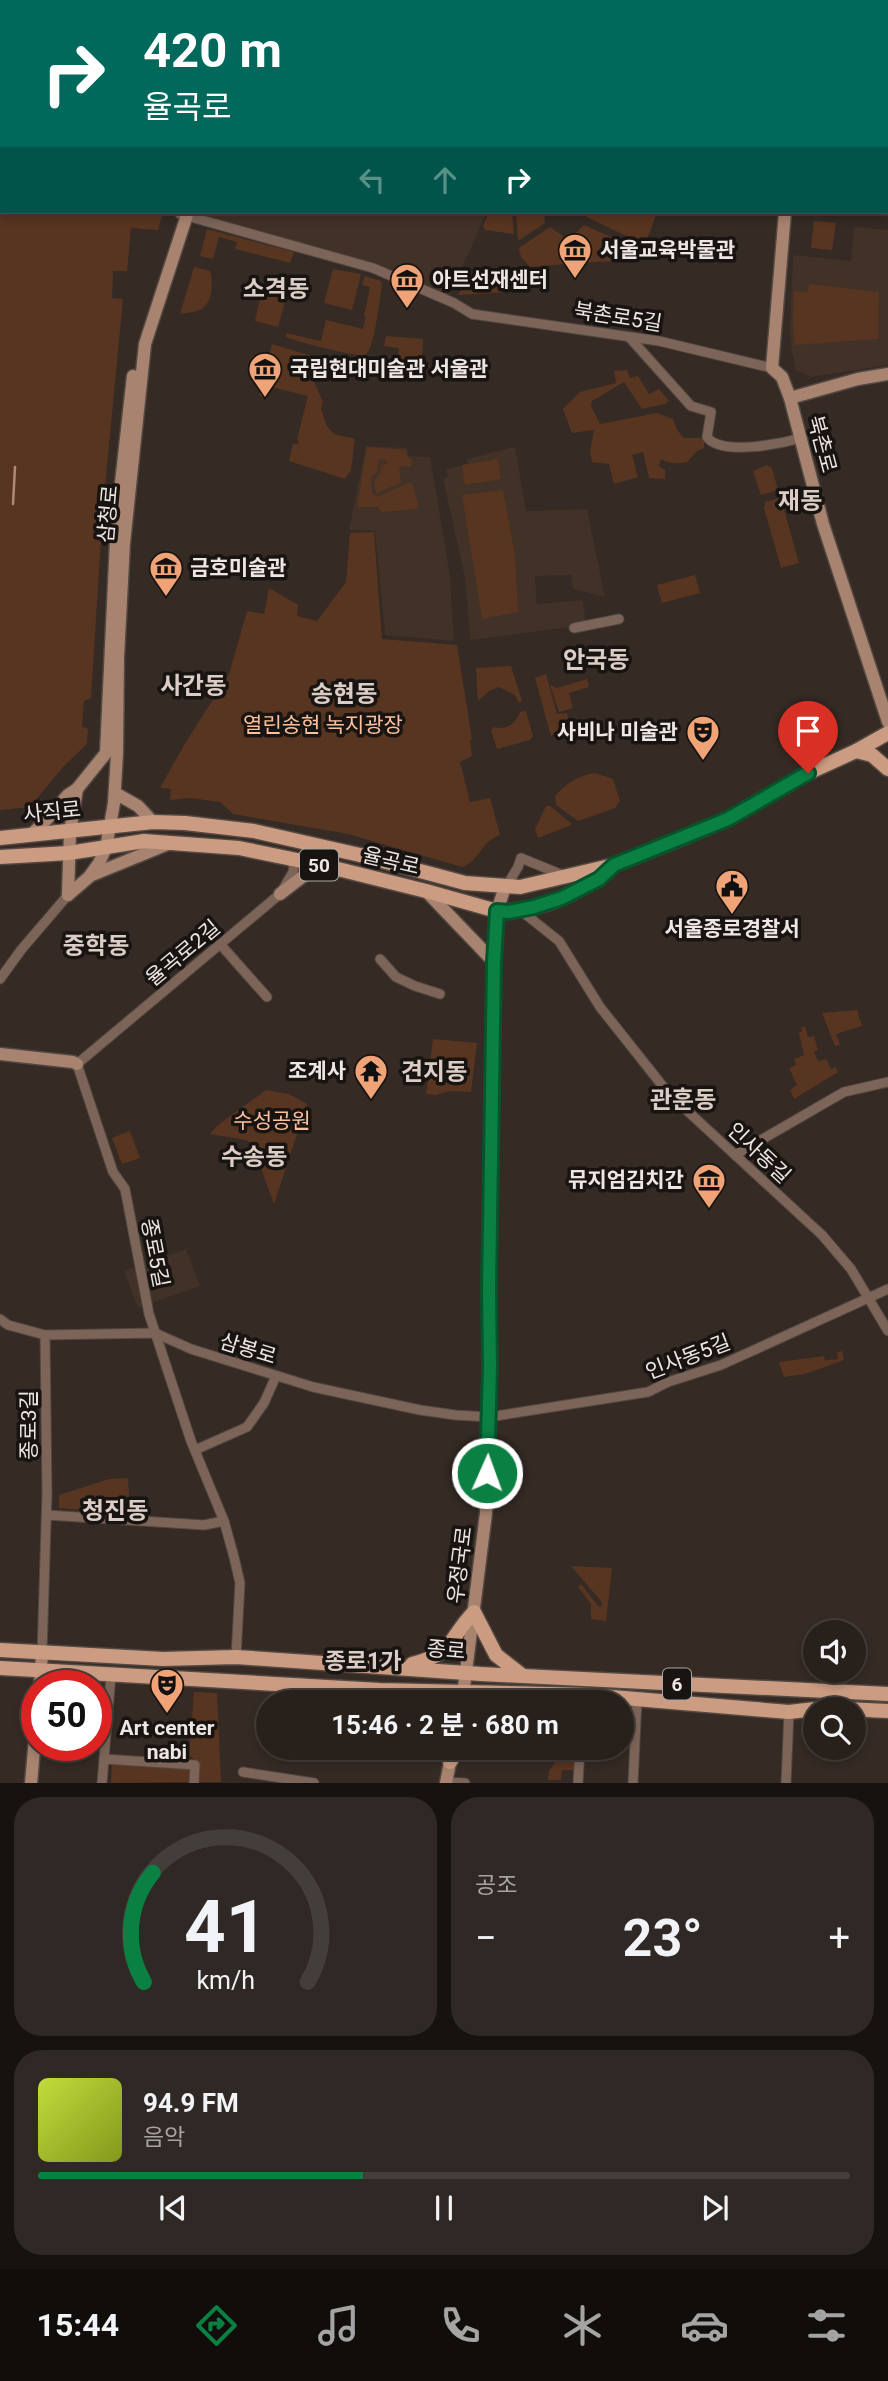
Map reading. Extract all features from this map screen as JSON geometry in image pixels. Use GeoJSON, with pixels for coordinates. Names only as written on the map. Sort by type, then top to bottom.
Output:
{"type":"FeatureCollection","features":[{"type":"Feature","properties":{"kind":"main road","name":"율곡로"},"geometry":{"type":"LineString","coordinates":[[109,827],[153,821],[254,831],[360,855],[464,883],[505,887],[531,885],[614,865],[728,819],[808,773],[888,733]]}},
{"type":"Feature","properties":{"kind":"main road"},"geometry":{"type":"LineString","coordinates":[[856,751],[872,755],[888,769]]}},
{"type":"Feature","properties":{"kind":"main road","name":"사직로"},"geometry":{"type":"LineString","coordinates":[[0,838],[109,827]]}},
{"type":"Feature","properties":{"kind":"main road","name":"율곡로"},"geometry":{"type":"LineString","coordinates":[[106,848],[144,841],[239,848],[326,866],[497,911],[520,910],[562,898],[599,879],[614,865]]}},
{"type":"Feature","properties":{"kind":"main road","name":"사직로"},"geometry":{"type":"LineString","coordinates":[[0,857],[106,848]]}},
{"type":"Feature","properties":{"kind":"main road"},"geometry":{"type":"LineString","coordinates":[[400,1667],[432,1659],[444,1651],[474,1612],[496,1655],[523,1676]]}},
{"type":"Feature","properties":{"kind":"main road","name":"종로"},"geometry":{"type":"LineString","coordinates":[[0,1650],[163,1659],[236,1657],[465,1673],[888,1694]]}},
{"type":"Feature","properties":{"kind":"main road","name":"종로"},"geometry":{"type":"LineString","coordinates":[[0,1668],[21,1673]]}},
{"type":"Feature","properties":{"kind":"main road","name":"종로"},"geometry":{"type":"LineString","coordinates":[[112,1675],[379,1690]]}},
{"type":"Feature","properties":{"kind":"main road","name":"종로"},"geometry":{"type":"LineString","coordinates":[[634,1700],[789,1712],[824,1708],[888,1711]]}},
{"type":"Feature","properties":{"kind":"street","name":"북촌로5길"},"geometry":{"type":"LineString","coordinates":[[184,214],[373,268],[472,314],[659,341],[772,368]]}},
{"type":"Feature","properties":{"kind":"street","name":"삼청로"},"geometry":{"type":"LineString","coordinates":[[31,835],[68,794],[77,789],[106,753],[117,519],[133,375],[140,338],[184,214]]}},
{"type":"Feature","properties":{"kind":"street","name":"삼청로"},"geometry":{"type":"LineString","coordinates":[[106,848],[115,793],[124,543],[145,344],[184,214]]}},
{"type":"Feature","properties":{"kind":"street"},"geometry":{"type":"LineString","coordinates":[[772,368],[785,214]]}},
{"type":"Feature","properties":{"kind":"street"},"geometry":{"type":"LineString","coordinates":[[630,338],[691,406],[714,412],[707,437],[712,443],[729,447],[784,443],[800,438]]}},
{"type":"Feature","properties":{"kind":"street","name":"북촌로"},"geometry":{"type":"LineString","coordinates":[[772,368],[782,377],[790,398],[823,524],[888,722]]}},
{"type":"Feature","properties":{"kind":"street"},"geometry":{"type":"LineString","coordinates":[[790,398],[858,379],[888,374]]}},
{"type":"Feature","properties":{"kind":"street"},"geometry":{"type":"LineString","coordinates":[[574,628],[619,619]]}},
{"type":"Feature","properties":{"kind":"street"},"geometry":{"type":"LineString","coordinates":[[68,895],[70,832],[77,789]]}},
{"type":"Feature","properties":{"kind":"street"},"geometry":{"type":"LineString","coordinates":[[115,793],[138,806],[153,821]]}},
{"type":"Feature","properties":{"kind":"street"},"geometry":{"type":"LineString","coordinates":[[89,877],[168,844]]}},
{"type":"Feature","properties":{"kind":"street"},"geometry":{"type":"LineString","coordinates":[[0,979],[68,895],[89,877],[106,848]]}},
{"type":"Feature","properties":{"kind":"street"},"geometry":{"type":"LineString","coordinates":[[505,887],[521,858],[567,876]]}},
{"type":"Feature","properties":{"kind":"street","name":"율곡로2길"},"geometry":{"type":"LineString","coordinates":[[77,1064],[280,894],[293,872],[294,866],[289,859]]}},
{"type":"Feature","properties":{"kind":"street"},"geometry":{"type":"LineString","coordinates":[[280,894],[306,874],[326,866]]}},
{"type":"Feature","properties":{"kind":"street","name":"우정국로"},"geometry":{"type":"LineString","coordinates":[[463,1690],[486,1513],[494,962],[497,911],[505,887]]}},
{"type":"Feature","properties":{"kind":"street"},"geometry":{"type":"LineString","coordinates":[[426,891],[494,962]]}},
{"type":"Feature","properties":{"kind":"street","name":"인사동길"},"geometry":{"type":"LineString","coordinates":[[520,910],[559,941],[600,1007],[669,1094],[822,1235],[851,1269],[888,1331]]}},
{"type":"Feature","properties":{"kind":"street"},"geometry":{"type":"LineString","coordinates":[[220,944],[267,997]]}},
{"type":"Feature","properties":{"kind":"street"},"geometry":{"type":"LineString","coordinates":[[380,959],[396,977],[440,994]]}},
{"type":"Feature","properties":{"kind":"street"},"geometry":{"type":"LineString","coordinates":[[0,1054],[77,1064]]}},
{"type":"Feature","properties":{"kind":"street"},"geometry":{"type":"LineString","coordinates":[[0,1059],[73,1066],[77,1064]]}},
{"type":"Feature","properties":{"kind":"street","name":"종로5길"},"geometry":{"type":"LineString","coordinates":[[77,1064],[113,1172],[125,1189],[155,1333],[195,1450],[224,1521],[240,1583],[236,1657]]}},
{"type":"Feature","properties":{"kind":"street"},"geometry":{"type":"LineString","coordinates":[[735,1155],[844,1091],[888,1082]]}},
{"type":"Feature","properties":{"kind":"street","name":"인사동5길"},"geometry":{"type":"LineString","coordinates":[[489,1417],[648,1392],[668,1382],[721,1364],[888,1289]]}},
{"type":"Feature","properties":{"kind":"street","name":"삼봉로"},"geometry":{"type":"LineString","coordinates":[[0,1319],[8,1325],[45,1335],[155,1333],[191,1349],[313,1387],[420,1410],[489,1417]]}},
{"type":"Feature","properties":{"kind":"street","name":"종로3길"},"geometry":{"type":"LineString","coordinates":[[42,1653],[47,1515],[45,1335]]}},
{"type":"Feature","properties":{"kind":"street"},"geometry":{"type":"LineString","coordinates":[[195,1450],[247,1427],[264,1403],[276,1376]]}},
{"type":"Feature","properties":{"kind":"street"},"geometry":{"type":"LineString","coordinates":[[47,1515],[204,1525],[224,1521]]}},
{"type":"Feature","properties":{"kind":"street"},"geometry":{"type":"LineString","coordinates":[[41,1670],[42,1653]]}},
{"type":"Feature","properties":{"kind":"street"},"geometry":{"type":"LineString","coordinates":[[633,1783],[638,1700]]}},
{"type":"Feature","properties":{"kind":"street"},"geometry":{"type":"LineString","coordinates":[[786,1783],[789,1712]]}},
{"type":"Feature","properties":{"kind":"street"},"geometry":{"type":"LineString","coordinates":[[112,1760],[195,1765],[194,1783]]}},
{"type":"Feature","properties":{"kind":"street"},"geometry":{"type":"LineString","coordinates":[[451,1760],[447,1782],[465,1783]]}},
{"type":"Feature","properties":{"kind":"street"},"geometry":{"type":"LineString","coordinates":[[578,1783],[579,1760]]}},
{"type":"Feature","properties":{"kind":"street"},"geometry":{"type":"LineString","coordinates":[[31,1783],[33,1761]]}},
{"type":"Feature","properties":{"kind":"street"},"geometry":{"type":"LineString","coordinates":[[102,1783],[104,1761]]}},
{"type":"Feature","properties":{"kind":"street"},"geometry":{"type":"LineString","coordinates":[[243,1772],[314,1783]]}},
{"type":"Feature","properties":{"kind":"shaded area"},"geometry":{"type":"Polygon","coordinates":[[[202,214],[486,214],[450,295],[440,295],[409,277],[354,258],[204,217],[202,214]]]}},
{"type":"Feature","properties":{"kind":"shaded area"},"geometry":{"type":"Polygon","coordinates":[[[854,227],[888,230],[888,365],[810,377],[796,370],[791,348],[793,255],[851,261],[854,227]]]}},
{"type":"Feature","properties":{"kind":"shaded area"},"geometry":{"type":"Polygon","coordinates":[[[366,446],[407,448],[409,456],[430,457],[450,576],[454,641],[385,635],[375,531],[349,530],[366,446]]]}},
{"type":"Feature","properties":{"kind":"shaded area"},"geometry":{"type":"Polygon","coordinates":[[[515,447],[526,511],[587,509],[605,597],[573,589],[571,575],[535,576],[537,604],[583,600],[586,625],[470,640],[465,578],[443,479],[448,476],[446,469],[468,464],[466,459],[515,447]]]}},
{"type":"Feature","properties":{"kind":"shaded area"},"geometry":{"type":"Polygon","coordinates":[[[186,1249],[200,1286],[138,1308],[124,1271],[186,1249]]]}},
{"type":"Feature","properties":{"kind":"green space"},"geometry":{"type":"Polygon","coordinates":[[[0,214],[162,214],[158,230],[131,228],[127,271],[113,271],[112,298],[123,299],[103,508],[91,698],[84,701],[82,726],[88,729],[87,744],[63,767],[30,807],[0,810],[0,214]]]}},
{"type":"Feature","properties":{"kind":"green space"},"geometry":{"type":"Polygon","coordinates":[[[488,214],[512,214],[514,234],[485,230],[483,226],[488,214]]]}},
{"type":"Feature","properties":{"kind":"green space"},"geometry":{"type":"Polygon","coordinates":[[[516,214],[544,214],[545,223],[518,241],[516,214]]]}},
{"type":"Feature","properties":{"kind":"green space"},"geometry":{"type":"Polygon","coordinates":[[[587,214],[656,214],[645,245],[587,217],[587,214]]]}},
{"type":"Feature","properties":{"kind":"green space"},"geometry":{"type":"Polygon","coordinates":[[[814,221],[836,223],[832,250],[811,248],[814,221]]]}},
{"type":"Feature","properties":{"kind":"green space"},"geometry":{"type":"Polygon","coordinates":[[[584,225],[629,245],[621,261],[574,263],[572,236],[584,225]]]}},
{"type":"Feature","properties":{"kind":"green space"},"geometry":{"type":"Polygon","coordinates":[[[550,227],[563,236],[565,264],[530,267],[521,257],[519,248],[550,227]]]}},
{"type":"Feature","properties":{"kind":"green space"},"geometry":{"type":"Polygon","coordinates":[[[207,229],[294,252],[290,263],[235,249],[237,242],[219,237],[213,259],[200,256],[207,229]]]}},
{"type":"Feature","properties":{"kind":"green space"},"geometry":{"type":"Polygon","coordinates":[[[194,267],[210,271],[210,297],[202,309],[180,314],[194,267]]]}},
{"type":"Feature","properties":{"kind":"green space"},"geometry":{"type":"Polygon","coordinates":[[[333,269],[361,274],[352,310],[324,303],[333,269]]]}},
{"type":"Feature","properties":{"kind":"green space"},"geometry":{"type":"Polygon","coordinates":[[[513,269],[522,270],[525,291],[458,295],[467,277],[514,283],[513,269]]]}},
{"type":"Feature","properties":{"kind":"green space"},"geometry":{"type":"Polygon","coordinates":[[[365,276],[381,281],[382,287],[374,334],[365,355],[340,352],[286,337],[286,333],[321,341],[326,320],[363,329],[370,287],[362,285],[365,276]]]}},
{"type":"Feature","properties":{"kind":"green space"},"geometry":{"type":"Polygon","coordinates":[[[809,284],[879,292],[878,339],[795,345],[794,291],[808,292],[809,284]]]}},
{"type":"Feature","properties":{"kind":"green space"},"geometry":{"type":"Polygon","coordinates":[[[261,293],[286,298],[278,327],[255,321],[261,293]]]}},
{"type":"Feature","properties":{"kind":"green space"},"geometry":{"type":"Polygon","coordinates":[[[386,336],[423,339],[422,358],[397,360],[399,348],[384,346],[386,336]]]}},
{"type":"Feature","properties":{"kind":"green space"},"geometry":{"type":"Polygon","coordinates":[[[272,344],[312,356],[316,368],[313,379],[323,402],[321,409],[327,426],[334,434],[355,439],[351,470],[345,479],[289,461],[293,444],[299,444],[297,439],[308,396],[267,386],[263,397],[259,396],[272,344]]]}},
{"type":"Feature","properties":{"kind":"green space"},"geometry":{"type":"Polygon","coordinates":[[[627,370],[630,378],[638,376],[649,394],[659,389],[669,401],[642,409],[624,382],[592,401],[591,406],[600,424],[657,413],[673,419],[684,438],[704,438],[704,448],[697,451],[687,462],[673,463],[661,459],[659,466],[665,470],[665,479],[649,478],[643,452],[632,455],[638,477],[614,484],[609,464],[592,462],[590,451],[594,430],[572,433],[563,409],[580,392],[616,383],[614,371],[627,370]]]}},
{"type":"Feature","properties":{"kind":"green space"},"geometry":{"type":"Polygon","coordinates":[[[367,447],[406,450],[407,457],[412,459],[411,467],[399,468],[401,483],[376,493],[374,481],[380,473],[381,465],[388,464],[379,459],[377,472],[371,477],[372,491],[377,497],[412,483],[419,506],[416,509],[381,512],[378,507],[357,507],[367,447]]]}},
{"type":"Feature","properties":{"kind":"green space"},"geometry":{"type":"Polygon","coordinates":[[[498,459],[501,479],[465,485],[462,465],[498,459]]]}},
{"type":"Feature","properties":{"kind":"green space"},"geometry":{"type":"Polygon","coordinates":[[[767,465],[772,468],[778,490],[761,495],[753,471],[767,465]]]}},
{"type":"Feature","properties":{"kind":"green space"},"geometry":{"type":"Polygon","coordinates":[[[503,490],[515,556],[518,612],[482,619],[462,495],[503,490]]]}},
{"type":"Feature","properties":{"kind":"green space"},"geometry":{"type":"Polygon","coordinates":[[[778,498],[782,502],[799,563],[781,568],[764,508],[765,502],[778,498]]]}},
{"type":"Feature","properties":{"kind":"green space","name":"열린송현 녹지광장"},"geometry":{"type":"Polygon","coordinates":[[[374,532],[382,639],[457,645],[472,739],[472,756],[460,762],[470,802],[490,798],[500,835],[488,842],[473,860],[462,867],[348,834],[233,814],[220,802],[189,798],[170,800],[171,789],[160,788],[229,674],[247,611],[264,614],[269,588],[298,605],[297,616],[317,621],[346,582],[350,533],[374,532]]]}},
{"type":"Feature","properties":{"kind":"green space"},"geometry":{"type":"Polygon","coordinates":[[[695,575],[700,593],[662,603],[657,585],[695,575]]]}},
{"type":"Feature","properties":{"kind":"green space"},"geometry":{"type":"Polygon","coordinates":[[[511,666],[522,701],[519,703],[515,695],[499,687],[489,691],[478,701],[476,668],[511,666]]]}},
{"type":"Feature","properties":{"kind":"green space"},"geometry":{"type":"Polygon","coordinates":[[[546,674],[557,714],[567,713],[571,727],[551,736],[535,678],[546,674]]]}},
{"type":"Feature","properties":{"kind":"green space"},"geometry":{"type":"Polygon","coordinates":[[[587,679],[589,687],[569,693],[573,708],[559,712],[550,685],[557,688],[587,679]]]}},
{"type":"Feature","properties":{"kind":"green space"},"geometry":{"type":"Polygon","coordinates":[[[526,711],[533,736],[530,740],[497,749],[491,730],[493,727],[510,726],[520,712],[526,711]]]}},
{"type":"Feature","properties":{"kind":"green space"},"geometry":{"type":"Polygon","coordinates":[[[595,773],[613,779],[620,801],[615,808],[578,821],[556,805],[555,796],[573,781],[595,773]]]}},
{"type":"Feature","properties":{"kind":"green space"},"geometry":{"type":"Polygon","coordinates":[[[546,806],[550,806],[571,825],[538,838],[535,829],[546,806]]]}},
{"type":"Feature","properties":{"kind":"green space"},"geometry":{"type":"Polygon","coordinates":[[[857,1010],[862,1026],[836,1034],[840,1045],[835,1046],[822,1013],[857,1010]]]}},
{"type":"Feature","properties":{"kind":"green space"},"geometry":{"type":"Polygon","coordinates":[[[805,1026],[808,1037],[814,1036],[818,1050],[814,1052],[818,1061],[826,1059],[831,1069],[836,1067],[838,1072],[794,1099],[790,1090],[797,1085],[789,1068],[796,1065],[794,1059],[804,1055],[799,1033],[805,1026]]]}},
{"type":"Feature","properties":{"kind":"green space"},"geometry":{"type":"Polygon","coordinates":[[[433,1039],[477,1043],[471,1092],[426,1094],[433,1039]]]}},
{"type":"Feature","properties":{"kind":"green space","name":"수성공원"},"geometry":{"type":"Polygon","coordinates":[[[266,1090],[289,1094],[307,1104],[274,1204],[252,1144],[246,1140],[210,1134],[218,1125],[266,1090]]]}},
{"type":"Feature","properties":{"kind":"green space"},"geometry":{"type":"Polygon","coordinates":[[[130,1131],[140,1158],[122,1164],[112,1138],[130,1131]]]}},
{"type":"Feature","properties":{"kind":"green space"},"geometry":{"type":"Polygon","coordinates":[[[842,1351],[844,1360],[805,1374],[784,1377],[779,1362],[824,1356],[825,1360],[838,1359],[837,1352],[842,1351]]]}},
{"type":"Feature","properties":{"kind":"green space"},"geometry":{"type":"Polygon","coordinates":[[[128,1478],[130,1514],[59,1508],[59,1495],[109,1479],[128,1478]]]}},
{"type":"Feature","properties":{"kind":"green space"},"geometry":{"type":"Polygon","coordinates":[[[571,1566],[612,1568],[606,1621],[591,1619],[591,1604],[578,1587],[581,1584],[599,1607],[602,1606],[601,1601],[571,1566]]]}},
{"type":"Feature","properties":{"kind":"green space"},"geometry":{"type":"Polygon","coordinates":[[[194,1692],[217,1693],[221,1782],[197,1782],[197,1764],[189,1756],[194,1692]]]}},
{"type":"Feature","properties":{"kind":"green space"},"geometry":{"type":"Polygon","coordinates":[[[557,1760],[577,1760],[576,1770],[562,1770],[561,1780],[548,1780],[549,1771],[557,1760]]]}},
{"type":"Feature","properties":{"kind":"green space"},"geometry":{"type":"Polygon","coordinates":[[[112,1763],[191,1768],[190,1782],[111,1783],[112,1763]]]}},
{"type":"Feature","properties":{"kind":"waterway"},"geometry":{"type":"LineString","coordinates":[[13,504],[15,467]]}},
{"type":"Feature","properties":{"kind":"place","name":"서울교육박물관"},"geometry":{"type":"Point","coordinates":[575,280]}},
{"type":"Feature","properties":{"kind":"place","name":"아트선재센터"},"geometry":{"type":"Point","coordinates":[407,310]}},
{"type":"Feature","properties":{"kind":"place","name":"국립현대미술관 서울관"},"geometry":{"type":"Point","coordinates":[265,399]}},
{"type":"Feature","properties":{"kind":"place","name":"금호미술관"},"geometry":{"type":"Point","coordinates":[166,598]}},
{"type":"Feature","properties":{"kind":"place","name":"사비나 미술관"},"geometry":{"type":"Point","coordinates":[703,762]}},
{"type":"Feature","properties":{"kind":"place","name":"서울종로경찰서"},"geometry":{"type":"Point","coordinates":[732,916]}},
{"type":"Feature","properties":{"kind":"place","name":"조계사"},"geometry":{"type":"Point","coordinates":[371,1101]}},
{"type":"Feature","properties":{"kind":"place","name":"뮤지엄김치간"},"geometry":{"type":"Point","coordinates":[709,1210]}},
{"type":"Feature","properties":{"kind":"place","name":"Art center nabi"},"geometry":{"type":"Point","coordinates":[167,1715]}},
{"type":"Feature","properties":{"kind":"district","name":"소격동"},"geometry":{"type":"Point","coordinates":[276,289]}},
{"type":"Feature","properties":{"kind":"district","name":"재동"},"geometry":{"type":"Point","coordinates":[800,501]}},
{"type":"Feature","properties":{"kind":"district","name":"안국동"},"geometry":{"type":"Point","coordinates":[596,660]}},
{"type":"Feature","properties":{"kind":"district","name":"사간동"},"geometry":{"type":"Point","coordinates":[193,686]}},
{"type":"Feature","properties":{"kind":"district","name":"송현동"},"geometry":{"type":"Point","coordinates":[344,694]}},
{"type":"Feature","properties":{"kind":"district","name":"중학동"},"geometry":{"type":"Point","coordinates":[96,946]}},
{"type":"Feature","properties":{"kind":"district","name":"견지동"},"geometry":{"type":"Point","coordinates":[434,1072]}},
{"type":"Feature","properties":{"kind":"district","name":"관훈동"},"geometry":{"type":"Point","coordinates":[683,1100]}},
{"type":"Feature","properties":{"kind":"district","name":"수송동"},"geometry":{"type":"Point","coordinates":[254,1157]}},
{"type":"Feature","properties":{"kind":"district","name":"청진동"},"geometry":{"type":"Point","coordinates":[115,1511]}},
{"type":"Feature","properties":{"kind":"district","name":"종로1가"},"geometry":{"type":"Point","coordinates":[363,1661]}},
{"type":"Feature","properties":{"kind":"route"},"geometry":{"type":"LineString","coordinates":[[487,1473],[497,911],[508,912],[534,907],[562,898],[599,879],[614,865],[728,819],[808,773]]}}]}
